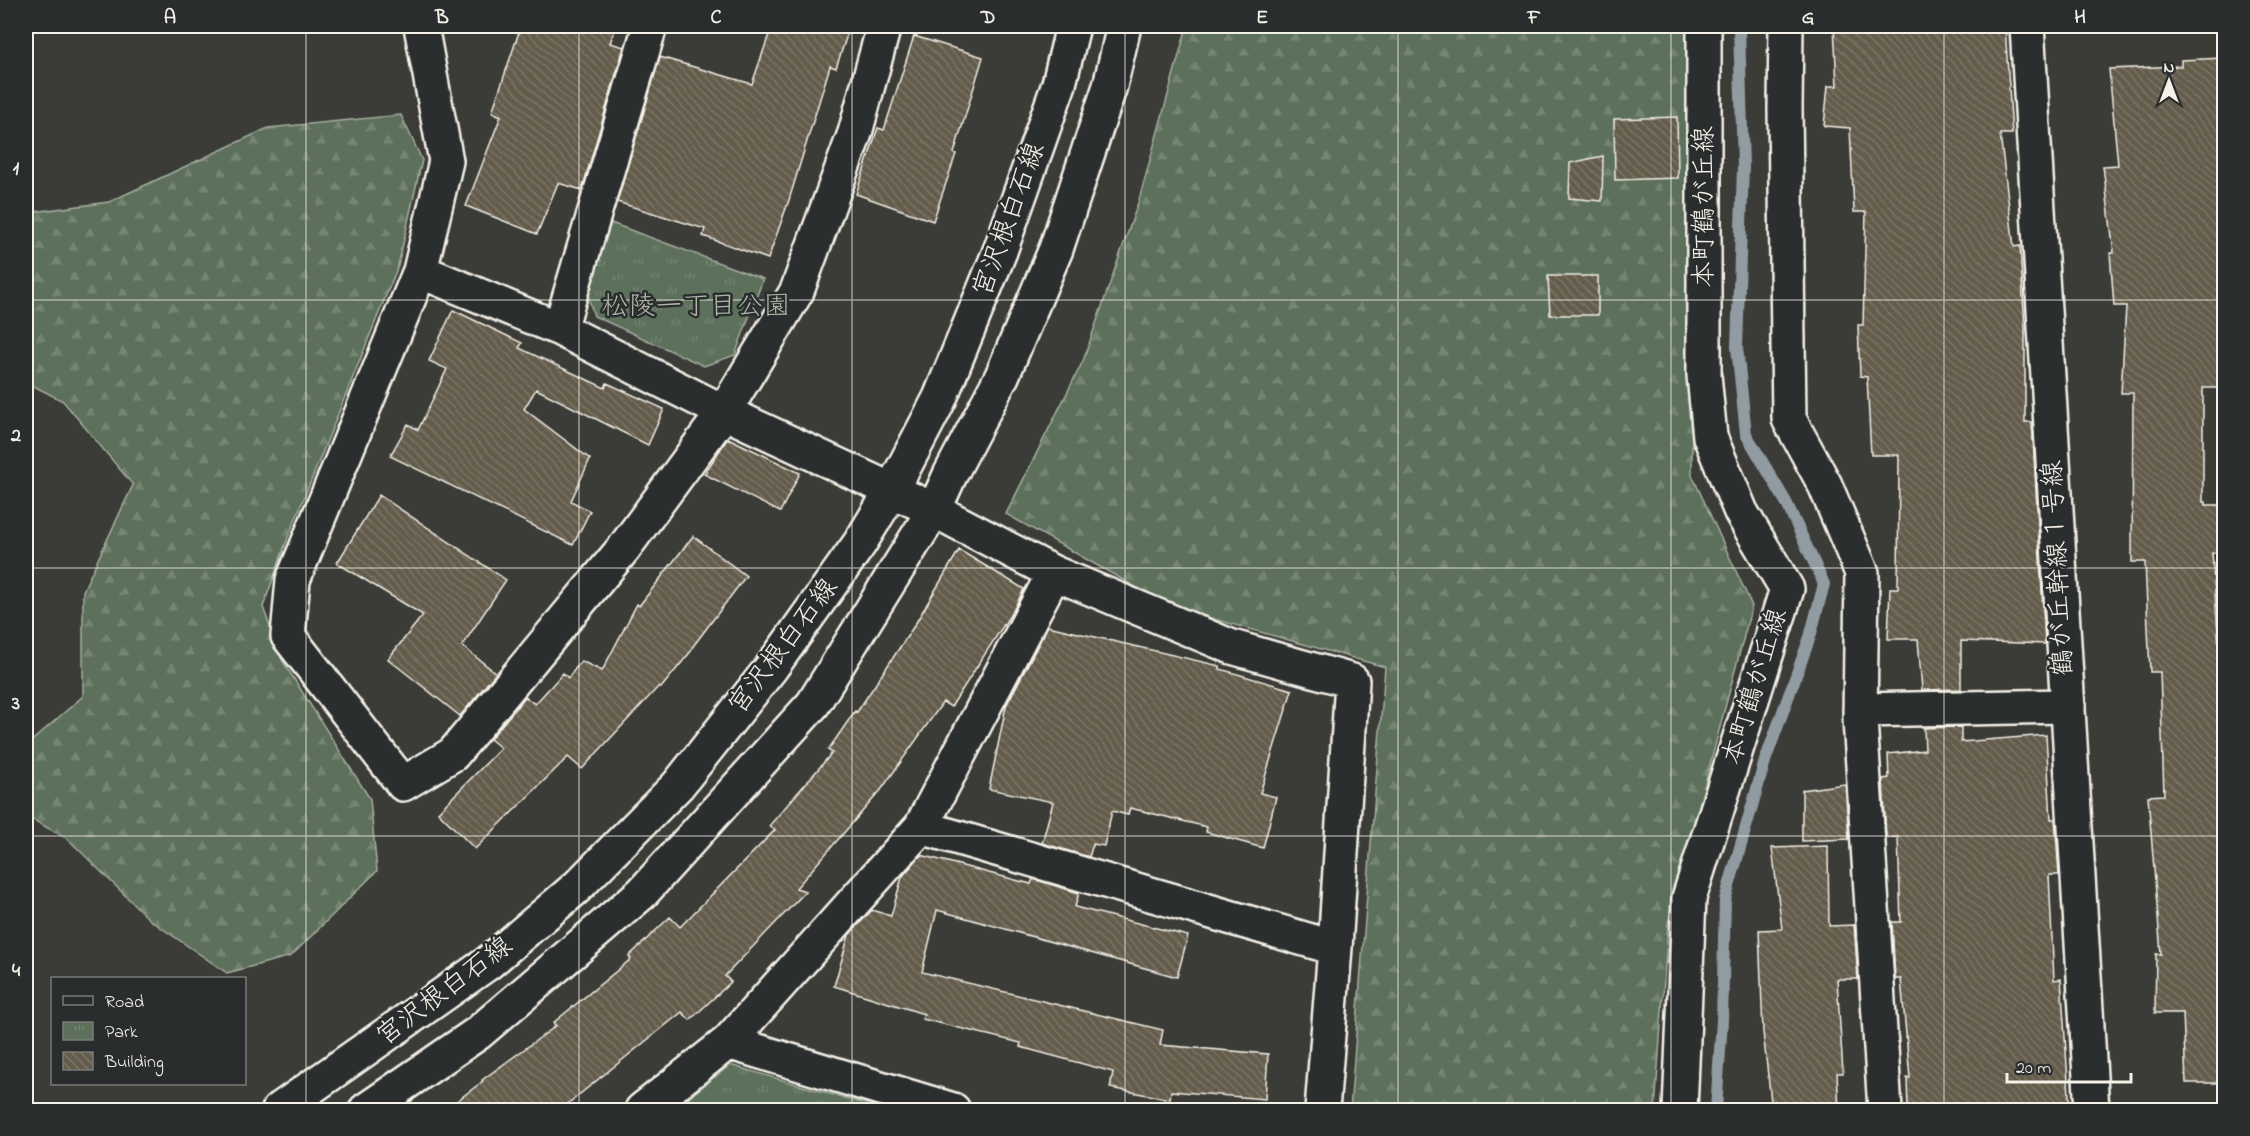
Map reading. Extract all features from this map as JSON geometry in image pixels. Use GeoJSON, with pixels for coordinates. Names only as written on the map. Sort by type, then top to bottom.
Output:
{"type":"FeatureCollection","features":[{"type":"Feature","properties":{"kind":"street"},"geometry":{"type":"LineString","coordinates":[[421,26],[446,161],[420,271],[293,580],[288,636],[403,784],[453,754],[624,548],[724,412],[797,291],[855,133],[884,26]]}},
{"type":"Feature","properties":{"kind":"street"},"geometry":{"type":"LineString","coordinates":[[560,329],[650,26]]}},
{"type":"Feature","properties":{"kind":"street","name":"宮沢根白石線"},"geometry":{"type":"LineString","coordinates":[[279,1110],[488,963],[577,887],[678,785],[771,668],[860,543],[891,492],[940,398],[1000,251],[1059,84],[1073,26]]}},
{"type":"Feature","properties":{"kind":"street"},"geometry":{"type":"LineString","coordinates":[[366,1110],[478,1033],[642,893],[813,704],[934,510],[1002,376],[1056,249],[1110,86],[1124,26]]}},
{"type":"Feature","properties":{"kind":"street","name":"本町鶴が丘線"},"geometry":{"type":"LineString","coordinates":[[1680,1110],[1689,898],[1787,589],[1741,512],[1710,437],[1704,375],[1704,26]]}},
{"type":"Feature","properties":{"kind":"street"},"geometry":{"type":"LineString","coordinates":[[1786,26],[1789,419],[1825,485],[1862,573],[1860,710],[1886,1110]]}},
{"type":"Feature","properties":{"kind":"street","name":"鶴が丘幹線１号線"},"geometry":{"type":"LineString","coordinates":[[2027,26],[2092,1110]]}},
{"type":"Feature","properties":{"kind":"street"},"geometry":{"type":"LineString","coordinates":[[420,271],[560,329],[724,412],[891,492],[934,510],[1054,573],[1232,647],[1352,681],[1322,1110]]}},
{"type":"Feature","properties":{"kind":"street"},"geometry":{"type":"LineString","coordinates":[[642,1110],[728,1042],[921,827],[1054,573]]}},
{"type":"Feature","properties":{"kind":"street"},"geometry":{"type":"LineString","coordinates":[[1860,710],[2068,706]]}},
{"type":"Feature","properties":{"kind":"street"},"geometry":{"type":"LineString","coordinates":[[921,827],[1335,948]]}},
{"type":"Feature","properties":{"kind":"street"},"geometry":{"type":"LineString","coordinates":[[728,1042],[953,1110]]}},
{"type":"Feature","properties":{"kind":"green space"},"geometry":{"type":"Polygon","coordinates":[[[1187,26],[1693,26],[1692,475],[1752,606],[1668,923],[1655,1110],[1350,1110],[1385,667],[1171,607],[1006,514],[1083,361],[1139,200],[1187,26]]]}},
{"type":"Feature","properties":{"kind":"green space"},"geometry":{"type":"Polygon","coordinates":[[[401,115],[422,160],[398,266],[287,540],[263,607],[282,660],[370,799],[377,871],[291,956],[227,973],[150,920],[68,839],[26,816],[26,746],[83,696],[83,591],[133,485],[63,401],[26,382],[26,213],[109,202],[268,128],[401,115]]]}},
{"type":"Feature","properties":{"kind":"green space","name":"松陵一丁目公園"},"geometry":{"type":"Polygon","coordinates":[[[611,223],[763,279],[735,355],[704,366],[594,316],[586,290],[611,223]]]}},
{"type":"Feature","properties":{"kind":"green space"},"geometry":{"type":"Polygon","coordinates":[[[730,1065],[886,1110],[673,1110],[730,1065]]]}},
{"type":"Feature","properties":{"kind":"building"},"geometry":{"type":"Polygon","coordinates":[[[521,26],[616,26],[610,43],[624,47],[582,190],[558,183],[537,234],[466,206],[501,116],[492,112],[521,26]]]}},
{"type":"Feature","properties":{"kind":"building"},"geometry":{"type":"Polygon","coordinates":[[[772,26],[850,26],[836,68],[830,66],[789,200],[768,259],[703,236],[705,229],[617,202],[660,57],[752,84],[772,26]]]}},
{"type":"Feature","properties":{"kind":"building"},"geometry":{"type":"Polygon","coordinates":[[[1834,26],[2005,26],[2012,134],[2000,134],[2014,247],[2020,246],[2025,329],[2025,422],[2032,422],[2045,644],[1961,641],[1961,689],[1922,690],[1918,639],[1888,639],[1890,588],[1898,588],[1899,455],[1871,455],[1867,377],[1860,376],[1858,325],[1863,325],[1866,212],[1854,212],[1850,128],[1824,126],[1828,86],[1837,86],[1834,26]]]}},
{"type":"Feature","properties":{"kind":"building"},"geometry":{"type":"Polygon","coordinates":[[[914,36],[983,57],[954,153],[956,154],[933,221],[856,194],[878,128],[884,130],[914,36]]]}},
{"type":"Feature","properties":{"kind":"building"},"geometry":{"type":"Polygon","coordinates":[[[2224,58],[2224,388],[2203,388],[2203,502],[2206,502],[2206,505],[2224,505],[2224,553],[2212,553],[2224,712],[2224,758],[2218,758],[2219,867],[2224,866],[2224,1083],[2186,1083],[2183,1013],[2155,1013],[2156,954],[2161,954],[2148,796],[2164,795],[2160,672],[2150,672],[2145,562],[2132,562],[2133,393],[2121,393],[2126,306],[2114,306],[2110,253],[2114,253],[2103,166],[2118,165],[2109,69],[2181,66],[2181,60],[2224,58]]]}},
{"type":"Feature","properties":{"kind":"building"},"geometry":{"type":"Polygon","coordinates":[[[1677,117],[1678,178],[1615,180],[1614,119],[1677,117]]]}},
{"type":"Feature","properties":{"kind":"building"},"geometry":{"type":"Polygon","coordinates":[[[1603,156],[1602,201],[1569,198],[1570,163],[1603,156]]]}},
{"type":"Feature","properties":{"kind":"building"},"geometry":{"type":"Polygon","coordinates":[[[1548,276],[1598,276],[1598,315],[1550,315],[1548,276]]]}},
{"type":"Feature","properties":{"kind":"building"},"geometry":{"type":"Polygon","coordinates":[[[453,310],[522,343],[519,348],[605,388],[607,383],[664,409],[648,445],[536,389],[524,409],[590,459],[571,501],[590,511],[573,545],[390,456],[408,424],[418,430],[447,369],[429,361],[453,310]]]}},
{"type":"Feature","properties":{"kind":"building"},"geometry":{"type":"Polygon","coordinates":[[[728,438],[800,473],[780,512],[704,474],[728,438]]]}},
{"type":"Feature","properties":{"kind":"building"},"geometry":{"type":"Polygon","coordinates":[[[379,495],[506,580],[462,646],[496,673],[460,716],[388,659],[423,615],[337,563],[379,495]]]}},
{"type":"Feature","properties":{"kind":"building"},"geometry":{"type":"Polygon","coordinates":[[[693,536],[746,576],[661,688],[659,686],[582,769],[568,757],[475,849],[438,812],[501,748],[490,739],[525,697],[535,704],[563,673],[568,678],[581,661],[602,671],[637,604],[639,606],[693,536]]]}},
{"type":"Feature","properties":{"kind":"building"},"geometry":{"type":"Polygon","coordinates":[[[959,550],[1024,589],[1014,609],[951,707],[943,702],[881,790],[796,888],[806,891],[725,976],[731,982],[690,1020],[682,1012],[560,1110],[445,1110],[556,1026],[553,1023],[631,959],[629,956],[670,917],[680,927],[775,830],[769,826],[832,753],[828,750],[855,711],[857,712],[914,626],[959,550]]]}},
{"type":"Feature","properties":{"kind":"building"},"geometry":{"type":"Polygon","coordinates":[[[1048,626],[1220,666],[1220,669],[1292,690],[1260,793],[1276,797],[1263,848],[1206,832],[1207,827],[1130,808],[1128,815],[1112,811],[1104,846],[1093,844],[1089,857],[1042,843],[1053,802],[989,789],[1006,706],[1048,626]]]}},
{"type":"Feature","properties":{"kind":"building"},"geometry":{"type":"Polygon","coordinates":[[[1961,727],[1961,742],[2046,735],[2051,819],[2055,819],[2059,875],[2049,875],[2054,980],[2061,979],[2070,1110],[1908,1110],[1907,1078],[1910,1078],[1901,979],[1895,979],[1892,922],[1901,922],[1898,837],[1886,838],[1883,779],[1889,778],[1888,754],[1925,750],[1924,728],[1961,727]]]}},
{"type":"Feature","properties":{"kind":"building"},"geometry":{"type":"Polygon","coordinates":[[[1845,784],[1849,839],[1802,841],[1802,790],[1845,784]]]}},
{"type":"Feature","properties":{"kind":"building"},"geometry":{"type":"Polygon","coordinates":[[[1828,846],[1829,926],[1854,925],[1858,979],[1837,979],[1843,1073],[1837,1073],[1839,1110],[1772,1110],[1763,1032],[1759,930],[1782,929],[1772,848],[1828,846]]]}},
{"type":"Feature","properties":{"kind":"building"},"geometry":{"type":"Polygon","coordinates":[[[921,855],[1031,884],[1033,879],[1079,893],[1075,907],[1188,936],[1177,977],[937,910],[922,972],[1163,1030],[1160,1045],[1268,1054],[1265,1099],[1171,1091],[1170,1099],[1110,1088],[1113,1072],[1020,1047],[1021,1043],[922,1019],[924,1014],[834,986],[849,935],[872,910],[891,916],[902,877],[921,855]]]}},
{"type":"Feature","properties":{"kind":"waterway"},"geometry":{"type":"LineString","coordinates":[[1716,1110],[1722,1020],[1725,900],[1765,761],[1810,637],[1824,584],[1786,502],[1746,434],[1737,347],[1743,167],[1739,26]]}}]}
